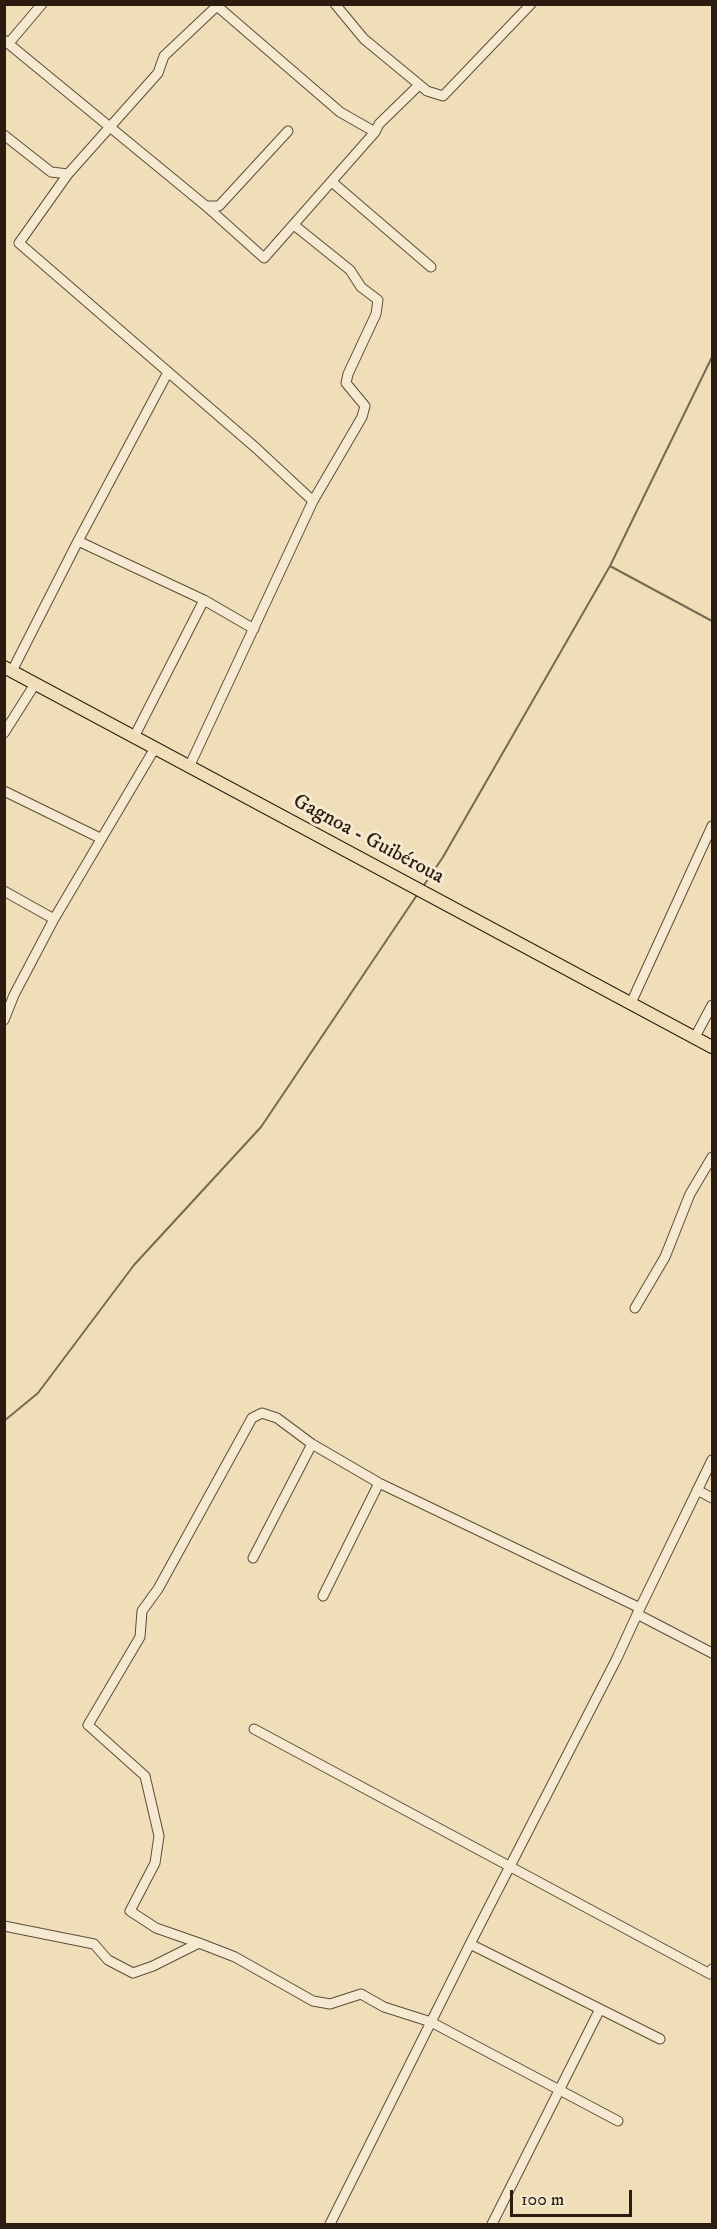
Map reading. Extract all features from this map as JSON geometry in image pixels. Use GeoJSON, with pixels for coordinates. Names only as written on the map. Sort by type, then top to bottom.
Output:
{"type":"FeatureCollection","features":[{"type":"Feature","properties":{"kind":"main road","name":"Gagnoa - Guibéroua"},"geometry":{"type":"LineString","coordinates":[[8,669],[712,1047]]}},
{"type":"Feature","properties":{"kind":"street"},"geometry":{"type":"LineString","coordinates":[[42,4],[7,41],[206,206],[264,258],[375,132],[378,124],[419,85]]}},
{"type":"Feature","properties":{"kind":"street"},"geometry":{"type":"LineString","coordinates":[[335,4],[364,39],[427,91],[443,96],[531,4]]}},
{"type":"Feature","properties":{"kind":"street"},"geometry":{"type":"LineString","coordinates":[[313,501],[256,448],[167,374],[19,243],[68,174],[159,73],[164,56],[214,6],[340,112],[375,132]]}},
{"type":"Feature","properties":{"kind":"street"},"geometry":{"type":"LineString","coordinates":[[206,206],[219,206],[288,132]]}},
{"type":"Feature","properties":{"kind":"street"},"geometry":{"type":"LineString","coordinates":[[4,135],[51,172],[68,174]]}},
{"type":"Feature","properties":{"kind":"street"},"geometry":{"type":"LineString","coordinates":[[332,182],[431,267]]}},
{"type":"Feature","properties":{"kind":"street"},"geometry":{"type":"LineString","coordinates":[[189,767],[313,501],[362,417],[365,406],[346,383],[376,314],[378,300],[361,287],[350,270],[294,225]]}},
{"type":"Feature","properties":{"kind":"street"},"geometry":{"type":"LineString","coordinates":[[8,669],[167,374]]}},
{"type":"Feature","properties":{"kind":"street"},"geometry":{"type":"LineString","coordinates":[[78,541],[204,600],[254,629]]}},
{"type":"Feature","properties":{"kind":"street"},"geometry":{"type":"LineString","coordinates":[[134,737],[204,600]]}},
{"type":"Feature","properties":{"kind":"street"},"geometry":{"type":"LineString","coordinates":[[4,733],[35,684]]}},
{"type":"Feature","properties":{"kind":"street"},"geometry":{"type":"LineString","coordinates":[[4,1020],[54,919],[155,748]]}},
{"type":"Feature","properties":{"kind":"street"},"geometry":{"type":"LineString","coordinates":[[4,791],[100,838]]}},
{"type":"Feature","properties":{"kind":"street"},"geometry":{"type":"LineString","coordinates":[[631,1003],[655,956],[712,826]]}},
{"type":"Feature","properties":{"kind":"street"},"geometry":{"type":"LineString","coordinates":[[4,891],[54,919]]}},
{"type":"Feature","properties":{"kind":"street"},"geometry":{"type":"LineString","coordinates":[[695,1037],[712,1005]]}},
{"type":"Feature","properties":{"kind":"street"},"geometry":{"type":"LineString","coordinates":[[635,1308],[665,1257],[690,1194],[712,1157]]}},
{"type":"Feature","properties":{"kind":"street"},"geometry":{"type":"LineString","coordinates":[[618,2121],[431,2022],[384,2007],[361,1994],[330,2004],[313,2001],[235,1957],[156,1928],[130,1911],[155,1863],[159,1836],[145,1776],[88,1725],[140,1637],[142,1611],[158,1590],[252,1418],[262,1413],[277,1418],[312,1444],[379,1483],[638,1611],[712,1653]]}},
{"type":"Feature","properties":{"kind":"street"},"geometry":{"type":"LineString","coordinates":[[253,1558],[312,1444]]}},
{"type":"Feature","properties":{"kind":"street"},"geometry":{"type":"LineString","coordinates":[[330,2224],[617,1658],[712,1460]]}},
{"type":"Feature","properties":{"kind":"street"},"geometry":{"type":"LineString","coordinates":[[323,1596],[379,1483]]}},
{"type":"Feature","properties":{"kind":"street"},"geometry":{"type":"LineString","coordinates":[[697,1490],[712,1498]]}},
{"type":"Feature","properties":{"kind":"street"},"geometry":{"type":"LineString","coordinates":[[254,1729],[710,1974],[712,1969]]}},
{"type":"Feature","properties":{"kind":"street"},"geometry":{"type":"LineString","coordinates":[[4,1926],[94,1944],[108,1960],[133,1973],[153,1966],[199,1943]]}},
{"type":"Feature","properties":{"kind":"street"},"geometry":{"type":"LineString","coordinates":[[470,1944],[660,2039]]}},
{"type":"Feature","properties":{"kind":"street"},"geometry":{"type":"LineString","coordinates":[[492,2224],[600,2009]]}},
{"type":"Feature","properties":{"kind":"waterway"},"geometry":{"type":"LineString","coordinates":[[422,888],[443,857],[610,566],[712,357]]}},
{"type":"Feature","properties":{"kind":"waterway"},"geometry":{"type":"LineString","coordinates":[[610,566],[712,621]]}},
{"type":"Feature","properties":{"kind":"waterway"},"geometry":{"type":"LineString","coordinates":[[4,1421],[38,1393],[134,1265],[261,1127],[417,895]]}}]}
